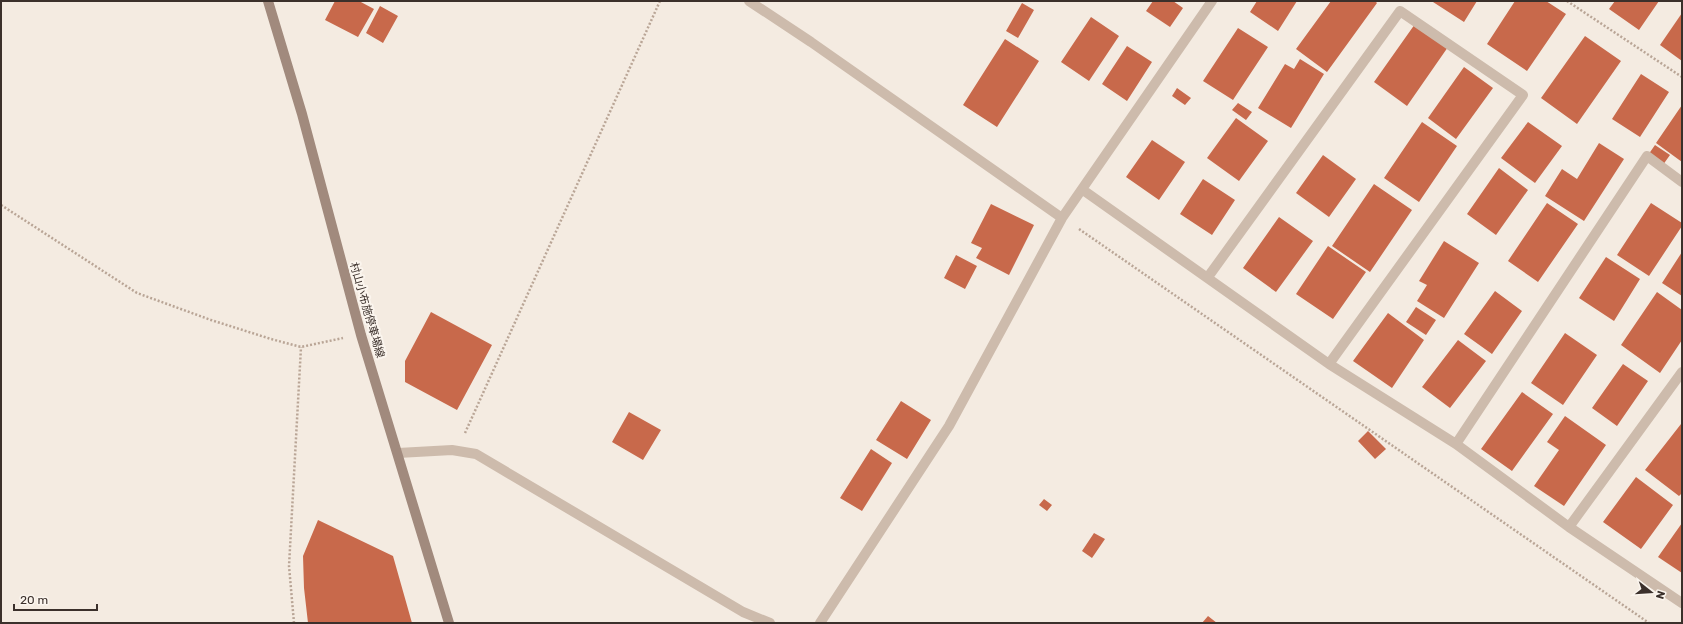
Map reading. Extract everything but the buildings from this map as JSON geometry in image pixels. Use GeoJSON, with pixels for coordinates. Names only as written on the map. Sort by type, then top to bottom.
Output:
{"type":"FeatureCollection","features":[{"type":"Feature","properties":{"kind":"main road","name":"村山小布施停車場線"},"geometry":{"type":"LineString","coordinates":[[268,1],[302,114],[361,335],[450,623]]}},
{"type":"Feature","properties":{"kind":"street"},"geometry":{"type":"LineString","coordinates":[[749,1],[811,42],[1062,218]]}},
{"type":"Feature","properties":{"kind":"street"},"geometry":{"type":"LineString","coordinates":[[820,623],[949,426],[1062,218],[1083,190],[1212,1]]}},
{"type":"Feature","properties":{"kind":"street"},"geometry":{"type":"LineString","coordinates":[[1208,277],[1400,11],[1523,95],[1329,364]]}},
{"type":"Feature","properties":{"kind":"street"},"geometry":{"type":"LineString","coordinates":[[1456,444],[1647,156],[1682,182]]}},
{"type":"Feature","properties":{"kind":"street"},"geometry":{"type":"LineString","coordinates":[[1083,190],[1329,364],[1456,444],[1569,527],[1682,603]]}},
{"type":"Feature","properties":{"kind":"street"},"geometry":{"type":"LineString","coordinates":[[1569,527],[1682,372]]}},
{"type":"Feature","properties":{"kind":"street"},"geometry":{"type":"LineString","coordinates":[[398,453],[457,451],[476,454],[743,612],[770,623]]}},
{"type":"Feature","properties":{"kind":"path"},"geometry":{"type":"LineString","coordinates":[[457,451],[660,1]]}},
{"type":"Feature","properties":{"kind":"path"},"geometry":{"type":"LineString","coordinates":[[1567,1],[1682,77]]}},
{"type":"Feature","properties":{"kind":"path"},"geometry":{"type":"LineString","coordinates":[[1,205],[137,293],[211,320],[301,347],[361,335]]}},
{"type":"Feature","properties":{"kind":"path"},"geometry":{"type":"LineString","coordinates":[[1062,218],[1649,623]]}},
{"type":"Feature","properties":{"kind":"path"},"geometry":{"type":"LineString","coordinates":[[294,623],[289,566],[301,347]]}}]}
